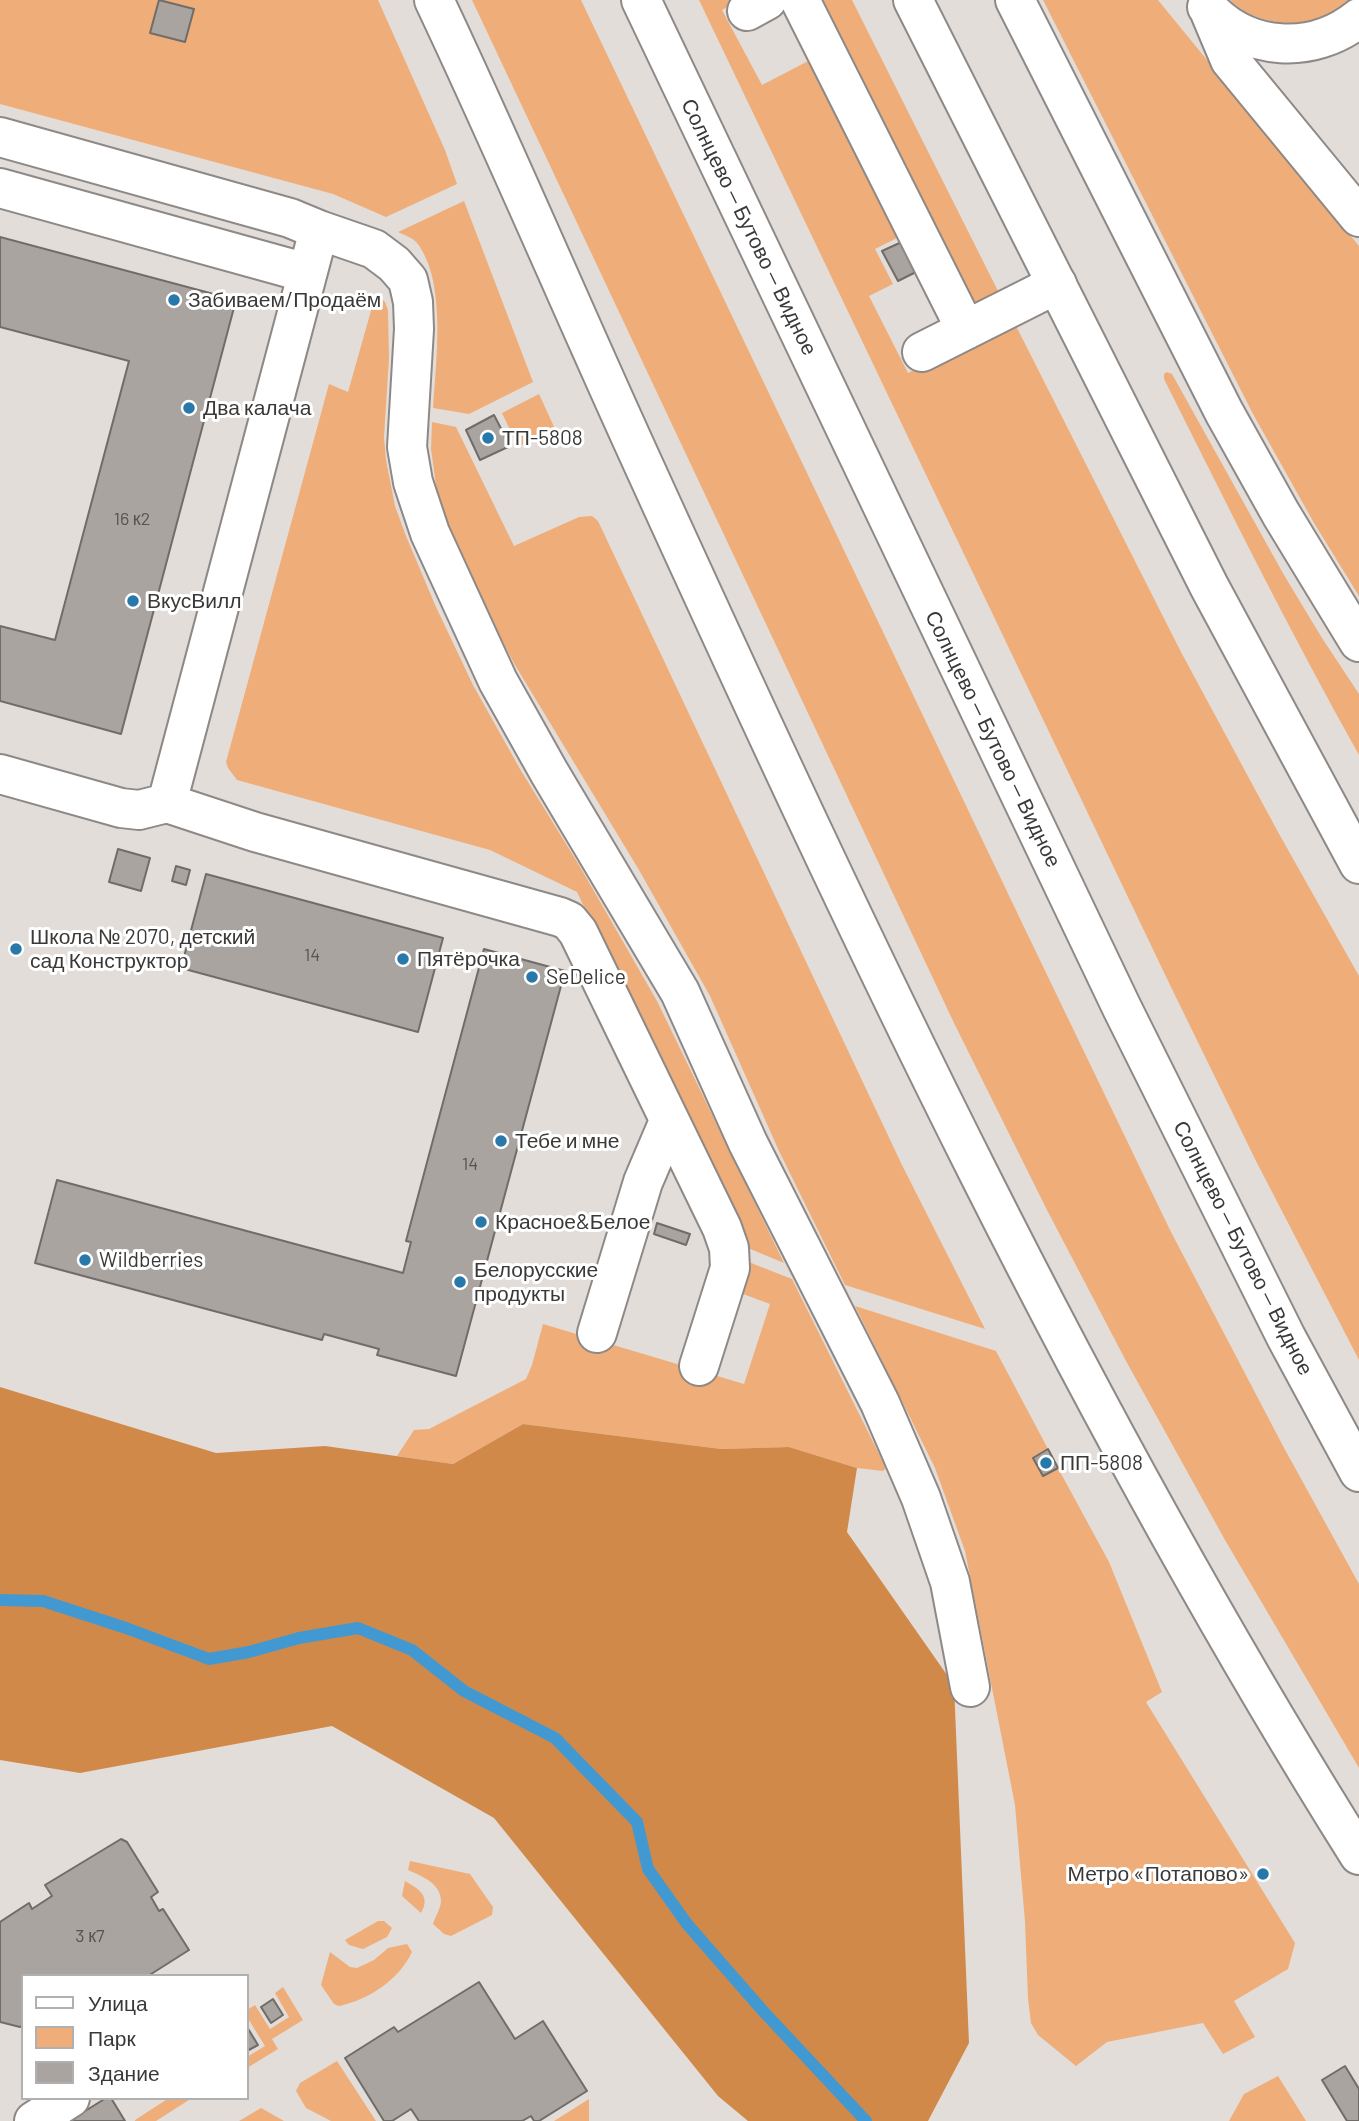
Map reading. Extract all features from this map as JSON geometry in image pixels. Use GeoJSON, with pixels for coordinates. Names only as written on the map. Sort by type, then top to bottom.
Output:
{"type":"FeatureCollection","features":[{"type":"Feature","properties":{"kind":"main road"},"geometry":{"type":"LineString","coordinates":[[434,0],[490,119],[643,464],[888,991],[1012,1243],[1210,1607],[1359,1855]]}},
{"type":"Feature","properties":{"kind":"main road","name":"Солнцево — Бутово — Видное"},"geometry":{"type":"LineString","coordinates":[[641,0],[1122,1008],[1286,1338],[1359,1472]]}},
{"type":"Feature","properties":{"kind":"main road"},"geometry":{"type":"LineString","coordinates":[[800,0],[966,330]]}},
{"type":"Feature","properties":{"kind":"main road"},"geometry":{"type":"LineString","coordinates":[[913,0],[1209,586],[1359,864]]}},
{"type":"Feature","properties":{"kind":"main road"},"geometry":{"type":"LineString","coordinates":[[1015,0],[1224,412],[1281,514],[1359,642]]}},
{"type":"Feature","properties":{"kind":"main road"},"geometry":{"type":"LineString","coordinates":[[1205,5],[1227,27],[1253,38],[1285,44],[1317,41],[1347,28],[1359,18]]}},
{"type":"Feature","properties":{"kind":"main road"},"geometry":{"type":"LineString","coordinates":[[1205,5],[1230,60],[1359,217]]}},
{"type":"Feature","properties":{"kind":"main road"},"geometry":{"type":"LineString","coordinates":[[0,137],[290,218],[374,249],[394,264],[408,280],[414,302],[414,329],[407,447],[413,482],[430,533],[498,681],[680,992],[748,1143],[880,1403],[921,1498],[950,1582],[970,1686]]}},
{"type":"Feature","properties":{"kind":"main road"},"geometry":{"type":"LineString","coordinates":[[0,188],[307,273]]}},
{"type":"Feature","properties":{"kind":"main road"},"geometry":{"type":"LineString","coordinates":[[167,803],[319,230]]}},
{"type":"Feature","properties":{"kind":"main road"},"geometry":{"type":"LineString","coordinates":[[922,352],[1057,284]]}},
{"type":"Feature","properties":{"kind":"main road"},"geometry":{"type":"LineString","coordinates":[[0,775],[121,808],[139,810],[167,803],[244,829],[569,921],[578,932],[722,1228],[729,1248],[730,1268],[699,1366]]}},
{"type":"Feature","properties":{"kind":"main road"},"geometry":{"type":"LineString","coordinates":[[597,1333],[643,1182],[669,1121]]}},
{"type":"Feature","properties":{"kind":"main road"},"geometry":{"type":"LineString","coordinates":[[34,2121],[67,2100]]}},
{"type":"Feature","properties":{"kind":"green space"},"geometry":{"type":"Polygon","coordinates":[[[0,0],[378,0],[445,150],[457,184],[386,217],[333,194],[0,104],[0,0]]]}},
{"type":"Feature","properties":{"kind":"green space"},"geometry":{"type":"Polygon","coordinates":[[[472,0],[581,0],[1170,1230],[1359,1584],[1359,1768],[1225,1540],[1126,1361],[1047,1210],[954,1023],[472,0]]]}},
{"type":"Feature","properties":{"kind":"green space"},"geometry":{"type":"Polygon","coordinates":[[[699,0],[740,0],[722,10],[762,85],[814,58],[903,235],[875,249],[893,284],[869,296],[908,373],[1013,320],[1181,652],[1359,976],[1359,1360],[1256,1161],[1170,985],[699,0]]]}},
{"type":"Feature","properties":{"kind":"green space"},"geometry":{"type":"Polygon","coordinates":[[[814,0],[852,0],[1001,297],[972,312],[814,0]]]}},
{"type":"Feature","properties":{"kind":"green space"},"geometry":{"type":"Polygon","coordinates":[[[1043,0],[1158,0],[1359,246],[1359,596],[1314,523],[1253,414],[1043,0]]]}},
{"type":"Feature","properties":{"kind":"green space"},"geometry":{"type":"Polygon","coordinates":[[[1230,0],[1349,0],[1322,17],[1290,23],[1257,17],[1230,0]]]}},
{"type":"Feature","properties":{"kind":"green space"},"geometry":{"type":"Polygon","coordinates":[[[464,201],[533,382],[469,414],[433,408],[437,325],[433,283],[428,264],[418,244],[398,232],[464,201]]]}},
{"type":"Feature","properties":{"kind":"green space"},"geometry":{"type":"Polygon","coordinates":[[[376,293],[385,302],[388,310],[389,358],[384,437],[386,460],[395,506],[406,536],[473,685],[657,1001],[784,1263],[743,1246],[577,892],[490,850],[237,780],[228,768],[226,762],[329,384],[348,392],[376,293]]]}},
{"type":"Feature","properties":{"kind":"green space"},"geometry":{"type":"Polygon","coordinates":[[[1167,372],[1172,374],[1284,575],[1359,694],[1359,755],[1211,474],[1164,379],[1167,372]]]}},
{"type":"Feature","properties":{"kind":"green space"},"geometry":{"type":"Polygon","coordinates":[[[539,394],[555,429],[518,447],[502,413],[539,394]]]}},
{"type":"Feature","properties":{"kind":"green space"},"geometry":{"type":"Polygon","coordinates":[[[432,422],[456,427],[514,546],[579,517],[592,516],[598,521],[902,1165],[985,1329],[845,1285],[779,1151],[710,996],[639,870],[515,665],[473,586],[447,526],[436,485],[431,449],[432,422]]]}},
{"type":"Feature","properties":{"kind":"green space"},"geometry":{"type":"Polygon","coordinates":[[[746,1261],[792,1279],[886,1468],[883,1471],[857,1468],[789,1447],[721,1449],[523,1424],[453,1464],[397,1456],[414,1430],[429,1429],[526,1379],[543,1324],[744,1384],[770,1304],[743,1294],[748,1273],[746,1261]]]}},
{"type":"Feature","properties":{"kind":"green space"},"geometry":{"type":"Polygon","coordinates":[[[855,1306],[996,1351],[1048,1449],[1034,1458],[1043,1476],[1058,1468],[1109,1562],[1162,1692],[1146,1702],[1295,1943],[1288,1969],[1234,2001],[1255,2037],[1223,2054],[1203,2023],[1107,2042],[1076,2066],[1038,2035],[1031,2023],[1015,1805],[965,1551],[935,1468],[855,1306]]]}},
{"type":"Feature","properties":{"kind":"green space"},"geometry":{"type":"Polygon","coordinates":[[[410,1861],[470,1874],[493,1907],[492,1915],[451,1936],[444,1934],[433,1924],[441,1904],[438,1889],[408,1870],[410,1861]]]}},
{"type":"Feature","properties":{"kind":"green space"},"geometry":{"type":"Polygon","coordinates":[[[405,1881],[419,1890],[424,1898],[421,1913],[402,1896],[405,1881]]]}},
{"type":"Feature","properties":{"kind":"green space"},"geometry":{"type":"Polygon","coordinates":[[[378,1921],[384,1921],[392,1928],[387,1937],[363,1949],[349,1945],[345,1940],[378,1921]]]}},
{"type":"Feature","properties":{"kind":"green space"},"geometry":{"type":"Polygon","coordinates":[[[407,1944],[412,1952],[399,1971],[382,1987],[361,1999],[339,2006],[334,2004],[321,1985],[330,1952],[350,1967],[357,1968],[374,1960],[388,1948],[407,1944]]]}},
{"type":"Feature","properties":{"kind":"green space"},"geometry":{"type":"Polygon","coordinates":[[[283,1987],[303,2020],[272,2039],[278,2049],[248,2067],[248,2056],[265,2046],[248,2019],[248,2009],[255,2005],[270,2029],[289,2017],[275,1993],[283,1987]]]}},
{"type":"Feature","properties":{"kind":"green space"},"geometry":{"type":"Polygon","coordinates":[[[337,2061],[376,2121],[331,2121],[306,2108],[296,2091],[300,2083],[337,2061]]]}},
{"type":"Feature","properties":{"kind":"green space"},"geometry":{"type":"Polygon","coordinates":[[[1278,2076],[1306,2121],[1229,2121],[1244,2094],[1278,2076]]]}},
{"type":"Feature","properties":{"kind":"green space"},"geometry":{"type":"Polygon","coordinates":[[[589,2099],[589,2121],[554,2121],[589,2099]]]}},
{"type":"Feature","properties":{"kind":"green space"},"geometry":{"type":"Polygon","coordinates":[[[166,2100],[189,2100],[156,2121],[135,2120],[166,2100]]]}},
{"type":"Feature","properties":{"kind":"green space"},"geometry":{"type":"Polygon","coordinates":[[[263,2109],[284,2121],[239,2121],[263,2109]]]}},
{"type":"Feature","properties":{"kind":"shaded area"},"geometry":{"type":"Polygon","coordinates":[[[0,1387],[216,1453],[325,1446],[453,1464],[523,1424],[721,1449],[789,1447],[857,1468],[847,1532],[954,1685],[969,2043],[928,2121],[748,2121],[718,2096],[494,1818],[332,1726],[80,1773],[0,1760],[0,1387]]]}},
{"type":"Feature","properties":{"kind":"building"},"geometry":{"type":"Polygon","coordinates":[[[159,0],[194,9],[185,42],[150,33],[159,0]]]}},
{"type":"Feature","properties":{"kind":"building"},"geometry":{"type":"Polygon","coordinates":[[[0,237],[236,300],[121,734],[0,701],[0,626],[55,640],[129,361],[0,327],[0,237]]]}},
{"type":"Feature","properties":{"kind":"building"},"geometry":{"type":"Polygon","coordinates":[[[906,240],[920,270],[898,281],[882,251],[906,240]]]}},
{"type":"Feature","properties":{"kind":"building","name":"ТП-5808"},"geometry":{"type":"Polygon","coordinates":[[[494,415],[510,446],[480,460],[466,430],[494,415]]]}},
{"type":"Feature","properties":{"kind":"building"},"geometry":{"type":"Polygon","coordinates":[[[118,849],[150,858],[141,891],[109,882],[118,849]]]}},
{"type":"Feature","properties":{"kind":"building"},"geometry":{"type":"Polygon","coordinates":[[[176,866],[190,870],[186,885],[172,881],[176,866]]]}},
{"type":"Feature","properties":{"kind":"building"},"geometry":{"type":"Polygon","coordinates":[[[206,874],[443,938],[418,1032],[181,968],[206,874]]]}},
{"type":"Feature","properties":{"kind":"building"},"geometry":{"type":"Polygon","coordinates":[[[484,949],[565,971],[456,1376],[377,1355],[379,1349],[324,1334],[322,1340],[35,1263],[57,1180],[403,1273],[411,1242],[406,1241],[484,949]]]}},
{"type":"Feature","properties":{"kind":"building"},"geometry":{"type":"Polygon","coordinates":[[[657,1223],[690,1234],[686,1245],[654,1234],[657,1223]]]}},
{"type":"Feature","properties":{"kind":"building","name":"ПП-5808"},"geometry":{"type":"Polygon","coordinates":[[[1048,1449],[1058,1468],[1043,1476],[1033,1458],[1048,1449]]]}},
{"type":"Feature","properties":{"kind":"building"},"geometry":{"type":"Polygon","coordinates":[[[121,1839],[127,1842],[158,1892],[151,1897],[159,1911],[163,1909],[189,1950],[151,1974],[21,1974],[21,2026],[0,2022],[0,1922],[29,1903],[32,1909],[52,1896],[45,1885],[121,1839]]]}},
{"type":"Feature","properties":{"kind":"building"},"geometry":{"type":"Polygon","coordinates":[[[479,1982],[515,2039],[543,2021],[587,2091],[539,2121],[534,2121],[531,2116],[522,2121],[419,2121],[411,2109],[392,2121],[384,2121],[345,2058],[394,2027],[398,2032],[479,1982]]]}},
{"type":"Feature","properties":{"kind":"building"},"geometry":{"type":"Polygon","coordinates":[[[273,1999],[283,2015],[271,2023],[261,2007],[273,1999]]]}},
{"type":"Feature","properties":{"kind":"building"},"geometry":{"type":"Polygon","coordinates":[[[248,2029],[258,2045],[248,2050],[248,2029]]]}},
{"type":"Feature","properties":{"kind":"building"},"geometry":{"type":"Polygon","coordinates":[[[1345,2066],[1359,2089],[1359,2121],[1347,2121],[1322,2080],[1345,2066]]]}},
{"type":"Feature","properties":{"kind":"building"},"geometry":{"type":"Polygon","coordinates":[[[103,2100],[112,2100],[125,2121],[69,2121],[103,2100]]]}},
{"type":"Feature","properties":{"kind":"waterway"},"geometry":{"type":"LineString","coordinates":[[0,1600],[43,1601],[209,1659],[249,1652],[299,1638],[358,1628],[412,1650],[464,1691],[555,1738],[637,1822],[648,1869],[687,1924],[763,2011],[866,2121]]}},
{"type":"Feature","properties":{"kind":"place","name":"Забиваем/Продаём"},"geometry":{"type":"Point","coordinates":[174,300]}},
{"type":"Feature","properties":{"kind":"place","name":"Два калача"},"geometry":{"type":"Point","coordinates":[189,408]}},
{"type":"Feature","properties":{"kind":"place","name":"ТП-5808"},"geometry":{"type":"Point","coordinates":[488,438]}},
{"type":"Feature","properties":{"kind":"place","name":"ВкусВилл"},"geometry":{"type":"Point","coordinates":[133,601]}},
{"type":"Feature","properties":{"kind":"place","name":"Школа № 2070, детский сад Конструктор"},"geometry":{"type":"Point","coordinates":[16,949]}},
{"type":"Feature","properties":{"kind":"place","name":"Пятёрочка"},"geometry":{"type":"Point","coordinates":[403,959]}},
{"type":"Feature","properties":{"kind":"place","name":"SeDelice"},"geometry":{"type":"Point","coordinates":[532,977]}},
{"type":"Feature","properties":{"kind":"place","name":"Тебе и мне"},"geometry":{"type":"Point","coordinates":[501,1141]}},
{"type":"Feature","properties":{"kind":"place","name":"Красное&Белое"},"geometry":{"type":"Point","coordinates":[481,1222]}},
{"type":"Feature","properties":{"kind":"place","name":"Wildberries"},"geometry":{"type":"Point","coordinates":[85,1260]}},
{"type":"Feature","properties":{"kind":"place","name":"Белорусские продукты"},"geometry":{"type":"Point","coordinates":[460,1282]}},
{"type":"Feature","properties":{"kind":"place","name":"ПП-5808"},"geometry":{"type":"Point","coordinates":[1046,1463]}},
{"type":"Feature","properties":{"kind":"place","name":"Метро «Потапово»"},"geometry":{"type":"Point","coordinates":[1263,1874]}}]}
